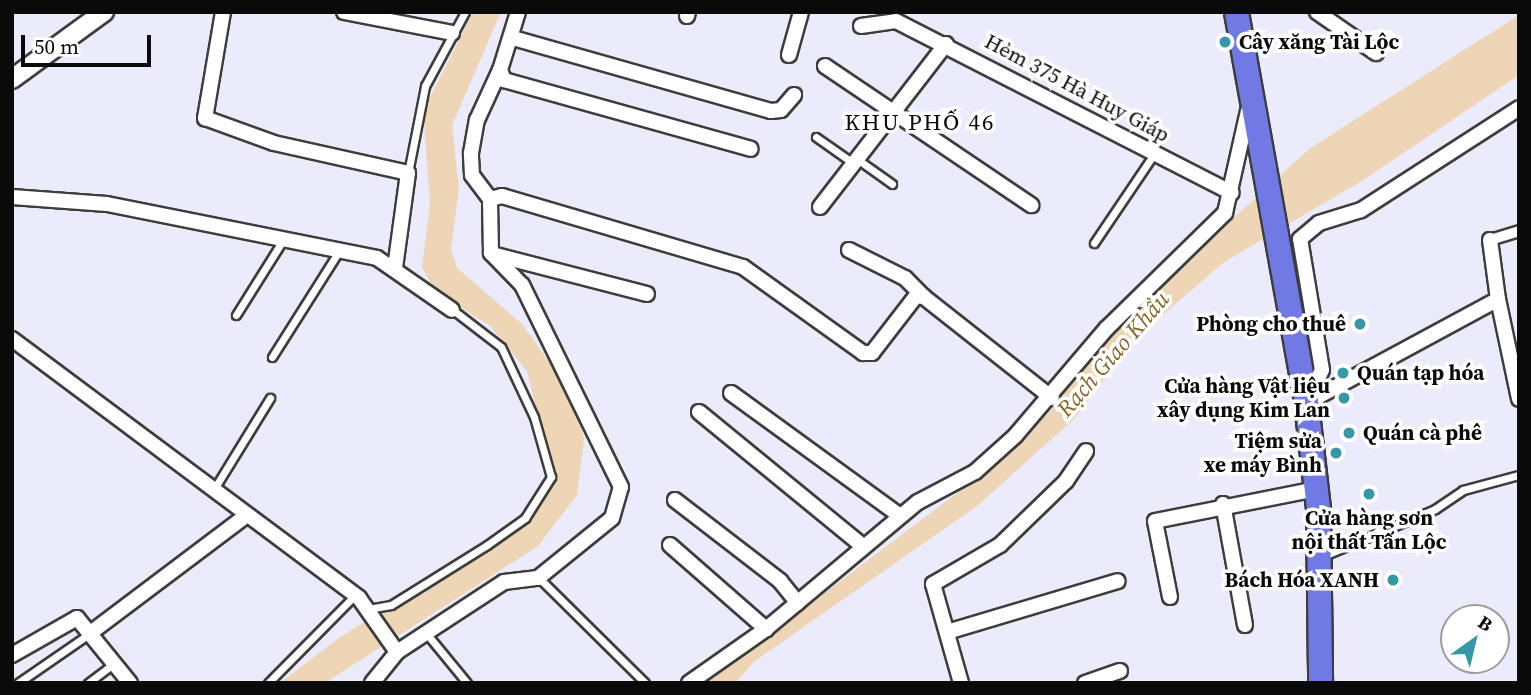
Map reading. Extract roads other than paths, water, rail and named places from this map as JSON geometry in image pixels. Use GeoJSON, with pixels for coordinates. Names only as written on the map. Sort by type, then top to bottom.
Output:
{"type":"FeatureCollection","features":[{"type":"Feature","properties":{"kind":"main road"},"geometry":{"type":"LineString","coordinates":[[1237,12],[1250,102],[1306,403],[1321,557],[1320,683]]}},
{"type":"Feature","properties":{"kind":"street"},"geometry":{"type":"LineString","coordinates":[[12,79],[104,12]]}},
{"type":"Feature","properties":{"kind":"street"},"geometry":{"type":"LineString","coordinates":[[223,12],[205,118],[274,143],[408,173],[395,268]]}},
{"type":"Feature","properties":{"kind":"street"},"geometry":{"type":"LineString","coordinates":[[344,12],[452,33]]}},
{"type":"Feature","properties":{"kind":"street"},"geometry":{"type":"LineString","coordinates":[[372,683],[396,650],[504,582],[538,578],[612,518],[621,487],[522,285],[491,253],[490,199],[472,176],[471,153],[477,120],[513,38],[518,12]]}},
{"type":"Feature","properties":{"kind":"street"},"geometry":{"type":"LineString","coordinates":[[789,55],[802,12]]}},
{"type":"Feature","properties":{"kind":"street"},"geometry":{"type":"LineString","coordinates":[[1317,12],[1376,53]]}},
{"type":"Feature","properties":{"kind":"street","name":"Hẻm 375 Hà Huy Giáp"},"geometry":{"type":"LineString","coordinates":[[861,26],[896,21],[946,44],[1232,193]]}},
{"type":"Feature","properties":{"kind":"street"},"geometry":{"type":"LineString","coordinates":[[513,38],[771,111],[794,95]]}},
{"type":"Feature","properties":{"kind":"street"},"geometry":{"type":"LineString","coordinates":[[820,207],[890,112],[946,44]]}},
{"type":"Feature","properties":{"kind":"street"},"geometry":{"type":"LineString","coordinates":[[825,66],[1031,205]]}},
{"type":"Feature","properties":{"kind":"street"},"geometry":{"type":"LineString","coordinates":[[500,70],[504,80],[751,149]]}},
{"type":"Feature","properties":{"kind":"street"},"geometry":{"type":"LineString","coordinates":[[689,683],[766,629],[900,516],[975,472],[1052,398],[1107,328],[1226,213],[1250,102]]}},
{"type":"Feature","properties":{"kind":"street"},"geometry":{"type":"LineString","coordinates":[[1306,403],[1322,370],[1300,239],[1319,223],[1384,196],[1519,108]]}},
{"type":"Feature","properties":{"kind":"street"},"geometry":{"type":"LineString","coordinates":[[490,199],[502,196],[743,267],[863,353],[872,353],[916,296],[924,297]]}},
{"type":"Feature","properties":{"kind":"street"},"geometry":{"type":"LineString","coordinates":[[12,197],[107,204],[340,250],[395,268],[452,310]]}},
{"type":"Feature","properties":{"kind":"street"},"geometry":{"type":"LineString","coordinates":[[1519,231],[1490,240],[1498,299],[1514,346],[1519,399]]}},
{"type":"Feature","properties":{"kind":"street"},"geometry":{"type":"LineString","coordinates":[[849,250],[905,278],[924,297],[1052,398]]}},
{"type":"Feature","properties":{"kind":"street"},"geometry":{"type":"LineString","coordinates":[[491,253],[647,294]]}},
{"type":"Feature","properties":{"kind":"street"},"geometry":{"type":"LineString","coordinates":[[1306,403],[1498,299]]}},
{"type":"Feature","properties":{"kind":"street"},"geometry":{"type":"LineString","coordinates":[[12,339],[355,595],[396,650]]}},
{"type":"Feature","properties":{"kind":"street"},"geometry":{"type":"LineString","coordinates":[[731,393],[900,516]]}},
{"type":"Feature","properties":{"kind":"street"},"geometry":{"type":"LineString","coordinates":[[699,412],[863,546]]}},
{"type":"Feature","properties":{"kind":"street"},"geometry":{"type":"LineString","coordinates":[[961,683],[933,583],[1000,545],[1066,481],[1086,451]]}},
{"type":"Feature","properties":{"kind":"street"},"geometry":{"type":"LineString","coordinates":[[1170,597],[1155,521],[1223,504],[1315,489]]}},
{"type":"Feature","properties":{"kind":"street"},"geometry":{"type":"LineString","coordinates":[[675,500],[780,581],[798,603]]}},
{"type":"Feature","properties":{"kind":"street"},"geometry":{"type":"LineString","coordinates":[[1223,504],[1245,625]]}},
{"type":"Feature","properties":{"kind":"street"},"geometry":{"type":"LineString","coordinates":[[93,631],[247,515]]}},
{"type":"Feature","properties":{"kind":"street"},"geometry":{"type":"LineString","coordinates":[[670,544],[766,629]]}},
{"type":"Feature","properties":{"kind":"street"},"geometry":{"type":"LineString","coordinates":[[947,632],[1118,581]]}},
{"type":"Feature","properties":{"kind":"street"},"geometry":{"type":"LineString","coordinates":[[12,655],[77,618],[93,631],[130,683]]}},
{"type":"Feature","properties":{"kind":"street"},"geometry":{"type":"LineString","coordinates":[[1085,683],[1120,671]]}},
{"type":"Feature","properties":{"kind":"lane"},"geometry":{"type":"LineString","coordinates":[[408,173],[418,106],[452,33],[465,12]]}},
{"type":"Feature","properties":{"kind":"lane"},"geometry":{"type":"LineString","coordinates":[[817,137],[892,184]]}},
{"type":"Feature","properties":{"kind":"lane"},"geometry":{"type":"LineString","coordinates":[[1094,243],[1155,152]]}},
{"type":"Feature","properties":{"kind":"lane"},"geometry":{"type":"LineString","coordinates":[[236,315],[284,239]]}},
{"type":"Feature","properties":{"kind":"lane"},"geometry":{"type":"LineString","coordinates":[[272,357],[340,250]]}},
{"type":"Feature","properties":{"kind":"lane"},"geometry":{"type":"LineString","coordinates":[[368,609],[391,605],[496,538],[541,500],[551,477],[534,417],[501,347],[452,310]]}},
{"type":"Feature","properties":{"kind":"lane"},"geometry":{"type":"LineString","coordinates":[[214,490],[270,398]]}},
{"type":"Feature","properties":{"kind":"lane"},"geometry":{"type":"LineString","coordinates":[[1321,557],[1434,509],[1463,490],[1519,475]]}},
{"type":"Feature","properties":{"kind":"lane"},"geometry":{"type":"LineString","coordinates":[[538,578],[645,683]]}},
{"type":"Feature","properties":{"kind":"lane"},"geometry":{"type":"LineString","coordinates":[[268,683],[355,595]]}},
{"type":"Feature","properties":{"kind":"lane"},"geometry":{"type":"LineString","coordinates":[[18,683],[93,631]]}},
{"type":"Feature","properties":{"kind":"lane"},"geometry":{"type":"LineString","coordinates":[[426,633],[467,683]]}},
{"type":"Feature","properties":{"kind":"lane"},"geometry":{"type":"LineString","coordinates":[[88,683],[116,663]]}},
{"type":"Feature","properties":{"kind":"water"},"geometry":{"type":"Polygon","coordinates":[[[473,12],[501,12],[452,125],[459,189],[451,248],[457,268],[523,325],[574,397],[584,440],[577,495],[538,546],[325,683],[280,683],[340,637],[509,534],[543,503],[553,481],[527,371],[490,326],[435,291],[422,267],[430,203],[423,111],[473,12]]]}},
{"type":"Feature","properties":{"kind":"water","name":"Rạch Giao Khẩu"},"geometry":{"type":"Polygon","coordinates":[[[1519,15],[1519,75],[1360,182],[1224,262],[1137,337],[1074,419],[977,506],[755,661],[735,683],[692,683],[790,619],[1002,459],[1053,408],[1093,347],[1309,149],[1519,15]]]}},
{"type":"Feature","properties":{"kind":"place","name":"Cây xăng Tài Lộc"},"geometry":{"type":"Point","coordinates":[1225,42]}},
{"type":"Feature","properties":{"kind":"place","name":"Phòng cho thuê"},"geometry":{"type":"Point","coordinates":[1360,324]}},
{"type":"Feature","properties":{"kind":"place","name":"Quán tạp hóa"},"geometry":{"type":"Point","coordinates":[1343,373]}},
{"type":"Feature","properties":{"kind":"place","name":"Cửa hàng Vật liệu xây dụng Kim Lan"},"geometry":{"type":"Point","coordinates":[1344,398]}},
{"type":"Feature","properties":{"kind":"place","name":"Quán cà phê"},"geometry":{"type":"Point","coordinates":[1349,433]}},
{"type":"Feature","properties":{"kind":"place","name":"Tiệm sửa xe máy Bình"},"geometry":{"type":"Point","coordinates":[1336,453]}},
{"type":"Feature","properties":{"kind":"place","name":"Cửa hàng sơn nội thất Tấn Lộc"},"geometry":{"type":"Point","coordinates":[1369,494]}},
{"type":"Feature","properties":{"kind":"place","name":"Bách Hóa XANH"},"geometry":{"type":"Point","coordinates":[1393,580]}},
{"type":"Feature","properties":{"kind":"district","name":"KHU PHỐ 46"},"geometry":{"type":"Point","coordinates":[920,122]}}]}
